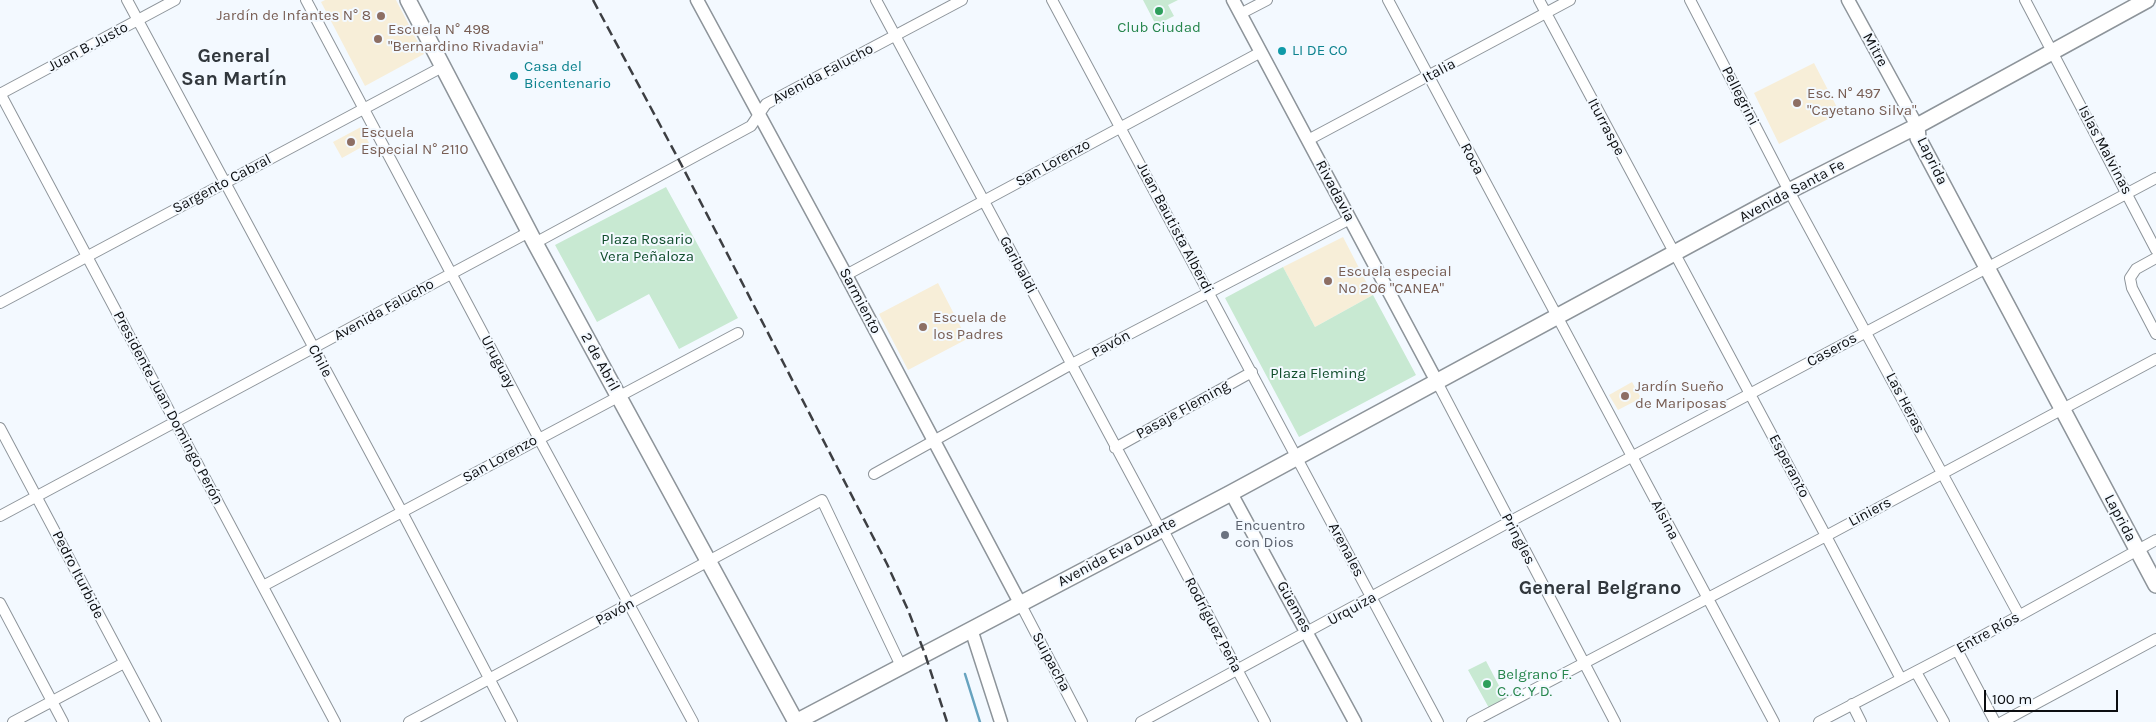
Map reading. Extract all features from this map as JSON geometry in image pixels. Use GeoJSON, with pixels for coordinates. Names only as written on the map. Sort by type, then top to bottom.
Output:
{"type":"FeatureCollection","features":[{"type":"Feature","properties":{"kind":"main road","name":"2 de Abril"},"geometry":{"type":"LineString","coordinates":[[408,0],[532,238],[796,722]]}},
{"type":"Feature","properties":{"kind":"main road","name":"Avenida Santa Fe"},"geometry":{"type":"LineString","coordinates":[[1437,382],[1790,192],[1917,126],[2147,0]]}},
{"type":"Feature","properties":{"kind":"main road","name":"Laprida"},"geometry":{"type":"LineString","coordinates":[[1917,126],[1927,136],[1991,266],[2067,408],[2146,545],[2156,568]]}},
{"type":"Feature","properties":{"kind":"main road","name":"Avenida Eva Duarte"},"geometry":{"type":"LineString","coordinates":[[796,722],[1231,493],[1437,382]]}},
{"type":"Feature","properties":{"kind":"main road","name":"Laprida"},"geometry":{"type":"LineString","coordinates":[[2146,545],[2156,585]]}},
{"type":"Feature","properties":{"kind":"street","name":"Chile"},"geometry":{"type":"LineString","coordinates":[[127,0],[402,512],[512,722]]}},
{"type":"Feature","properties":{"kind":"street","name":"Juan B. Justo"},"geometry":{"type":"LineString","coordinates":[[0,94],[175,0]]}},
{"type":"Feature","properties":{"kind":"street","name":"Uruguay"},"geometry":{"type":"LineString","coordinates":[[306,0],[365,107],[538,438],[693,722]]}},
{"type":"Feature","properties":{"kind":"street","name":"Sarmiento"},"geometry":{"type":"LineString","coordinates":[[697,0],[846,274],[932,440],[1020,603]]}},
{"type":"Feature","properties":{"kind":"street","name":"Garibaldi"},"geometry":{"type":"LineString","coordinates":[[876,0],[1070,365],[1161,529]]}},
{"type":"Feature","properties":{"kind":"street","name":"Avenida Falucho"},"geometry":{"type":"LineString","coordinates":[[0,516],[451,273],[532,238],[751,126],[766,104],[962,0]]}},
{"type":"Feature","properties":{"kind":"street","name":"Juan Bautista Alberdi"},"geometry":{"type":"LineString","coordinates":[[1052,0],[1297,457]]}},
{"type":"Feature","properties":{"kind":"street","name":"Rivadavia"},"geometry":{"type":"LineString","coordinates":[[1233,0],[1437,382]]}},
{"type":"Feature","properties":{"kind":"street"},"geometry":{"type":"LineString","coordinates":[[1240,14],[1267,0]]}},
{"type":"Feature","properties":{"kind":"street","name":"Roca"},"geometry":{"type":"LineString","coordinates":[[1388,0],[1556,318]]}},
{"type":"Feature","properties":{"kind":"street","name":"Iturraspe"},"geometry":{"type":"LineString","coordinates":[[1538,0],[1674,255]]}},
{"type":"Feature","properties":{"kind":"street","name":"Italia"},"geometry":{"type":"LineString","coordinates":[[1308,140],[1570,0]]}},
{"type":"Feature","properties":{"kind":"street","name":"Pellegrini"},"geometry":{"type":"LineString","coordinates":[[1690,0],[1790,192]]}},
{"type":"Feature","properties":{"kind":"street","name":"Mitre"},"geometry":{"type":"LineString","coordinates":[[1848,0],[1917,126]]}},
{"type":"Feature","properties":{"kind":"street","name":"Islas Malvinas"},"geometry":{"type":"LineString","coordinates":[[2025,0],[2156,250]]}},
{"type":"Feature","properties":{"kind":"street","name":"San Lorenzo"},"geometry":{"type":"LineString","coordinates":[[846,274],[1261,52]]}},
{"type":"Feature","properties":{"kind":"street","name":"Sargento Cabral"},"geometry":{"type":"LineString","coordinates":[[0,303],[444,66]]}},
{"type":"Feature","properties":{"kind":"street","name":"Presidente Juan Domingo Perón"},"geometry":{"type":"LineString","coordinates":[[0,94],[335,722]]}},
{"type":"Feature","properties":{"kind":"street","name":"Caseros"},"geometry":{"type":"LineString","coordinates":[[1509,522],[2156,178]]}},
{"type":"Feature","properties":{"kind":"street","name":"Las Heras"},"geometry":{"type":"LineString","coordinates":[[1790,192],[2020,615]]}},
{"type":"Feature","properties":{"kind":"street","name":"Pavón"},"geometry":{"type":"LineString","coordinates":[[874,474],[932,440],[1070,365],[1350,219]]}},
{"type":"Feature","properties":{"kind":"street","name":"Esperanto"},"geometry":{"type":"LineString","coordinates":[[1674,255],[1826,536],[1901,680]]}},
{"type":"Feature","properties":{"kind":"street"},"geometry":{"type":"LineString","coordinates":[[2156,258],[2136,269],[2130,278],[2132,288],[2156,334]]}},
{"type":"Feature","properties":{"kind":"street","name":"Alsina"},"geometry":{"type":"LineString","coordinates":[[1556,318],[1774,722]]}},
{"type":"Feature","properties":{"kind":"street","name":"San Lorenzo"},"geometry":{"type":"LineString","coordinates":[[263,586],[738,333]]}},
{"type":"Feature","properties":{"kind":"street","name":"Liniers"},"geometry":{"type":"LineString","coordinates":[[1472,722],[1943,474],[2156,358]]}},
{"type":"Feature","properties":{"kind":"street","name":"Pasaje Fleming"},"geometry":{"type":"LineString","coordinates":[[1115,448],[1252,372]]}},
{"type":"Feature","properties":{"kind":"street","name":"Pringles"},"geometry":{"type":"LineString","coordinates":[[1437,382],[1615,722]]}},
{"type":"Feature","properties":{"kind":"street","name":"Pedro Iturbide"},"geometry":{"type":"LineString","coordinates":[[0,428],[156,722]]}},
{"type":"Feature","properties":{"kind":"street","name":"Arenales"},"geometry":{"type":"LineString","coordinates":[[1297,457],[1438,722]]}},
{"type":"Feature","properties":{"kind":"street","name":"Güemes"},"geometry":{"type":"LineString","coordinates":[[1231,493],[1355,722]]}},
{"type":"Feature","properties":{"kind":"street","name":"Pavón"},"geometry":{"type":"LineString","coordinates":[[409,722],[822,500],[901,666]]}},
{"type":"Feature","properties":{"kind":"street","name":"Urquiza"},"geometry":{"type":"LineString","coordinates":[[1141,722],[1308,633],[1509,522]]}},
{"type":"Feature","properties":{"kind":"street","name":"Rodríguez Peña"},"geometry":{"type":"LineString","coordinates":[[1161,529],[1265,722]]}},
{"type":"Feature","properties":{"kind":"street","name":"Entre Ríos"},"geometry":{"type":"LineString","coordinates":[[1818,722],[1957,650],[2146,545]]}},
{"type":"Feature","properties":{"kind":"street"},"geometry":{"type":"LineString","coordinates":[[0,603],[64,722]]}},
{"type":"Feature","properties":{"kind":"street","name":"Suipacha"},"geometry":{"type":"LineString","coordinates":[[1020,603],[1082,722]]}},
{"type":"Feature","properties":{"kind":"street"},"geometry":{"type":"LineString","coordinates":[[971,630],[1001,722]]}},
{"type":"Feature","properties":{"kind":"street"},"geometry":{"type":"LineString","coordinates":[[2002,722],[2156,639]]}},
{"type":"Feature","properties":{"kind":"street"},"geometry":{"type":"LineString","coordinates":[[1957,650],[1995,722]]}},
{"type":"Feature","properties":{"kind":"street"},"geometry":{"type":"LineString","coordinates":[[14,722],[124,663]]}},
{"type":"Feature","properties":{"kind":"street"},"geometry":{"type":"LineString","coordinates":[[1916,672],[1944,722]]}},
{"type":"Feature","properties":{"kind":"street"},"geometry":{"type":"LineString","coordinates":[[1852,704],[1862,722]]}},
{"type":"Feature","properties":{"kind":"shaded area","name":"Escuela N° 498 \"Bernardino Rivadavia\""},"geometry":{"type":"Polygon","coordinates":[[[325,0],[396,0],[424,54],[365,86],[321,2],[325,0]]]}},
{"type":"Feature","properties":{"kind":"shaded area","name":"Esc. N° 497 \"Cayetano Silva\""},"geometry":{"type":"Polygon","coordinates":[[[1814,63],[1840,113],[1779,144],[1754,93],[1814,63]]]}},
{"type":"Feature","properties":{"kind":"shaded area","name":"Escuela Especial N° 2110"},"geometry":{"type":"Polygon","coordinates":[[[361,127],[369,143],[342,158],[333,142],[361,127]]]}},
{"type":"Feature","properties":{"kind":"shaded area","name":"Escuela especial Nº 206 \"CANEA\""},"geometry":{"type":"Polygon","coordinates":[[[1343,237],[1373,295],[1315,327],[1283,267],[1343,237]]]}},
{"type":"Feature","properties":{"kind":"shaded area","name":"Escuela de los Padres"},"geometry":{"type":"Polygon","coordinates":[[[938,283],[967,339],[908,370],[879,314],[938,283]]]}},
{"type":"Feature","properties":{"kind":"shaded area","name":"Jardín Sueño de Mariposas"},"geometry":{"type":"Polygon","coordinates":[[[1632,382],[1641,398],[1618,410],[1609,395],[1632,382]]]}},
{"type":"Feature","properties":{"kind":"green space","name":"Club Ciudad"},"geometry":{"type":"Polygon","coordinates":[[[1143,0],[1178,0],[1168,5],[1174,16],[1156,25],[1143,0]]]}},
{"type":"Feature","properties":{"kind":"green space","name":"Plaza Rosario Vera Peñaloza"},"geometry":{"type":"Polygon","coordinates":[[[666,187],[738,318],[679,349],[649,294],[597,322],[555,245],[666,187]]]}},
{"type":"Feature","properties":{"kind":"green space","name":"Plaza Fleming"},"geometry":{"type":"Polygon","coordinates":[[[1283,267],[1315,327],[1373,295],[1416,375],[1299,437],[1225,298],[1283,267]]]}},
{"type":"Feature","properties":{"kind":"green space","name":"Belgrano F. C. C. Y D."},"geometry":{"type":"Polygon","coordinates":[[[1486,661],[1506,699],[1489,708],[1468,670],[1486,661]]]}},
{"type":"Feature","properties":{"kind":"waterway"},"geometry":{"type":"LineString","coordinates":[[965,674],[980,722]]}},
{"type":"Feature","properties":{"kind":"railway"},"geometry":{"type":"LineString","coordinates":[[593,0],[681,164],[887,564],[925,654],[947,722]]}},
{"type":"Feature","properties":{"kind":"place","name":"Club Ciudad"},"geometry":{"type":"Point","coordinates":[1159,11]}},
{"type":"Feature","properties":{"kind":"place","name":"Jardín de Infantes N° 8"},"geometry":{"type":"Point","coordinates":[381,16]}},
{"type":"Feature","properties":{"kind":"place","name":"Escuela N° 498 \"Bernardino Rivadavia\""},"geometry":{"type":"Point","coordinates":[378,39]}},
{"type":"Feature","properties":{"kind":"place","name":"LI DE CO"},"geometry":{"type":"Point","coordinates":[1282,51]}},
{"type":"Feature","properties":{"kind":"place","name":"Casa del Bicentenario"},"geometry":{"type":"Point","coordinates":[514,76]}},
{"type":"Feature","properties":{"kind":"place","name":"Esc. N° 497 \"Cayetano Silva\""},"geometry":{"type":"Point","coordinates":[1797,103]}},
{"type":"Feature","properties":{"kind":"place","name":"Escuela Especial N° 2110"},"geometry":{"type":"Point","coordinates":[351,142]}},
{"type":"Feature","properties":{"kind":"place","name":"Escuela especial Nº 206 \"CANEA\""},"geometry":{"type":"Point","coordinates":[1328,281]}},
{"type":"Feature","properties":{"kind":"place","name":"Escuela de los Padres"},"geometry":{"type":"Point","coordinates":[923,327]}},
{"type":"Feature","properties":{"kind":"place","name":"Jardín Sueño de Mariposas"},"geometry":{"type":"Point","coordinates":[1625,396]}},
{"type":"Feature","properties":{"kind":"place","name":"Encuentro con Dios"},"geometry":{"type":"Point","coordinates":[1225,535]}},
{"type":"Feature","properties":{"kind":"place","name":"Belgrano F. C. C. Y D."},"geometry":{"type":"Point","coordinates":[1487,684]}},
{"type":"Feature","properties":{"kind":"district","name":"General San Martín"},"geometry":{"type":"Point","coordinates":[234,68]}},
{"type":"Feature","properties":{"kind":"district","name":"General Belgrano"},"geometry":{"type":"Point","coordinates":[1600,588]}}]}
